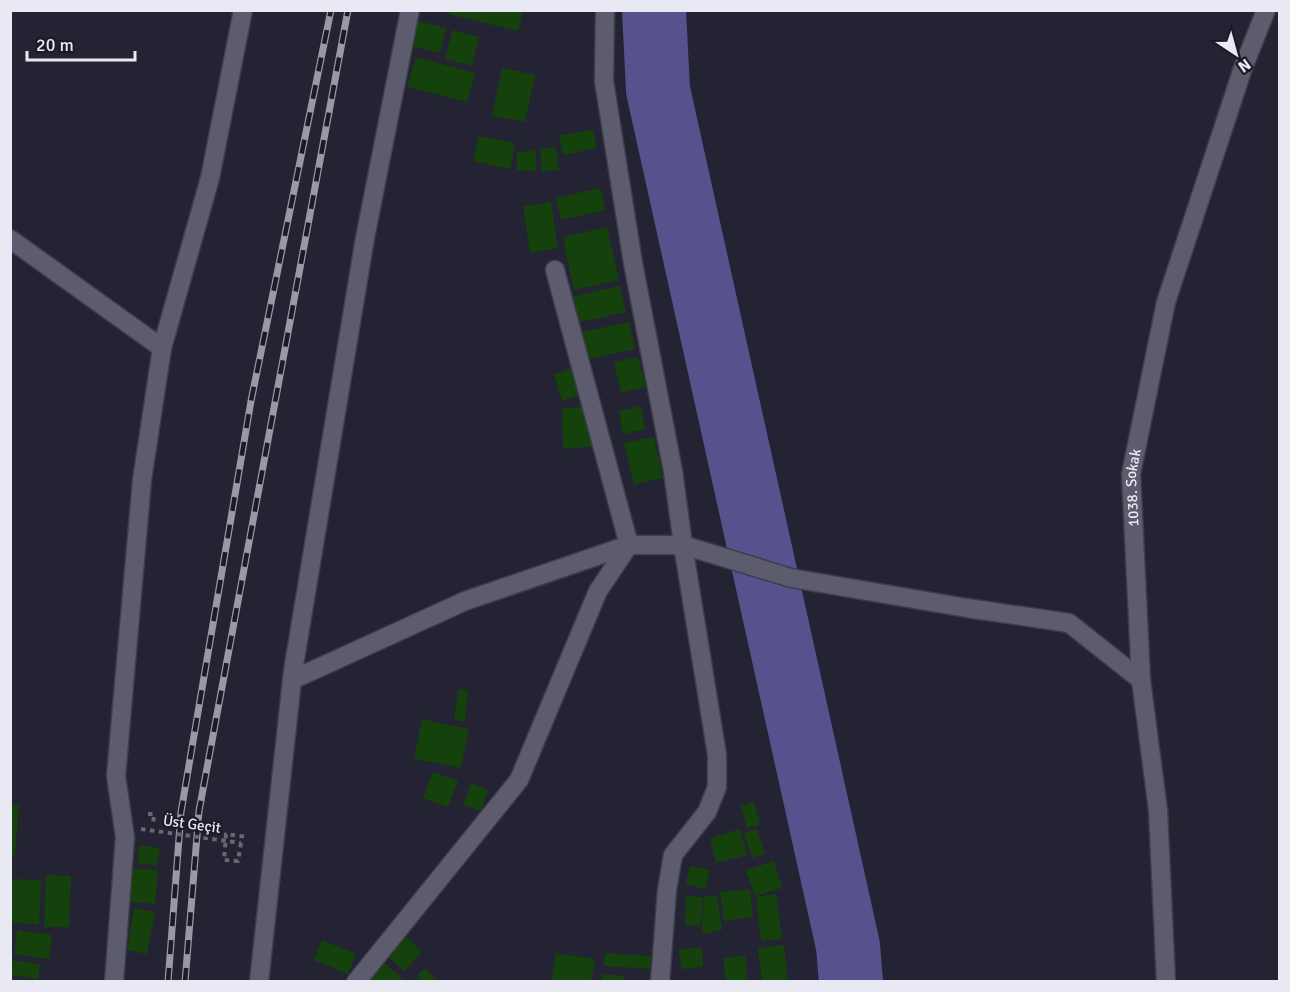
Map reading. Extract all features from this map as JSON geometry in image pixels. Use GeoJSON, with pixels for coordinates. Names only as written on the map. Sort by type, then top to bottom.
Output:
{"type":"FeatureCollection","features":[{"type":"Feature","properties":{"kind":"street"},"geometry":{"type":"LineString","coordinates":[[114,981],[124,837],[116,776],[142,480],[162,348],[210,178],[243,10]]}},
{"type":"Feature","properties":{"kind":"street"},"geometry":{"type":"LineString","coordinates":[[259,981],[292,680],[365,238],[410,10]]}},
{"type":"Feature","properties":{"kind":"street"},"geometry":{"type":"LineString","coordinates":[[605,10],[604,81],[633,263],[673,471],[717,755],[717,787],[707,812],[673,855],[667,890],[660,981]]}},
{"type":"Feature","properties":{"kind":"street","name":"1038. Sokak"},"geometry":{"type":"LineString","coordinates":[[1166,981],[1158,810],[1141,680],[1131,474],[1166,302],[1243,68],[1266,10]]}},
{"type":"Feature","properties":{"kind":"street"},"geometry":{"type":"LineString","coordinates":[[10,239],[162,348]]}},
{"type":"Feature","properties":{"kind":"street"},"geometry":{"type":"LineString","coordinates":[[356,981],[519,780],[598,591],[629,545],[555,270]]}},
{"type":"Feature","properties":{"kind":"street"},"geometry":{"type":"LineString","coordinates":[[292,680],[465,601],[629,545],[683,545],[791,578],[1069,623],[1141,680]]}},
{"type":"Feature","properties":{"kind":"path","name":"Üst Geçit"},"geometry":{"type":"LineString","coordinates":[[141,829],[241,843],[238,861],[224,860],[226,834]]}},
{"type":"Feature","properties":{"kind":"building"},"geometry":{"type":"Polygon","coordinates":[[[449,10],[523,10],[518,31],[448,14],[449,10]]]}},
{"type":"Feature","properties":{"kind":"building"},"geometry":{"type":"Polygon","coordinates":[[[415,20],[446,28],[440,53],[409,46],[415,20]]]}},
{"type":"Feature","properties":{"kind":"building"},"geometry":{"type":"Polygon","coordinates":[[[453,30],[479,37],[472,66],[445,59],[453,30]]]}},
{"type":"Feature","properties":{"kind":"building"},"geometry":{"type":"Polygon","coordinates":[[[416,57],[475,73],[467,102],[407,87],[416,57]]]}},
{"type":"Feature","properties":{"kind":"building"},"geometry":{"type":"Polygon","coordinates":[[[502,68],[535,75],[525,122],[492,116],[502,68]]]}},
{"type":"Feature","properties":{"kind":"building"},"geometry":{"type":"Polygon","coordinates":[[[593,129],[597,148],[563,155],[559,136],[593,129]]]}},
{"type":"Feature","properties":{"kind":"building"},"geometry":{"type":"Polygon","coordinates":[[[479,136],[515,143],[510,169],[473,161],[479,136]]]}},
{"type":"Feature","properties":{"kind":"building"},"geometry":{"type":"Polygon","coordinates":[[[556,147],[559,170],[542,171],[540,149],[556,147]]]}},
{"type":"Feature","properties":{"kind":"building"},"geometry":{"type":"Polygon","coordinates":[[[536,151],[536,171],[517,170],[517,152],[536,151]]]}},
{"type":"Feature","properties":{"kind":"building"},"geometry":{"type":"Polygon","coordinates":[[[600,188],[605,210],[561,220],[556,198],[600,188]]]}},
{"type":"Feature","properties":{"kind":"building"},"geometry":{"type":"Polygon","coordinates":[[[551,202],[558,248],[530,253],[523,206],[551,202]]]}},
{"type":"Feature","properties":{"kind":"building"},"geometry":{"type":"Polygon","coordinates":[[[607,227],[619,280],[574,290],[563,237],[607,227]]]}},
{"type":"Feature","properties":{"kind":"building"},"geometry":{"type":"Polygon","coordinates":[[[620,286],[626,312],[576,323],[570,297],[620,286]]]}},
{"type":"Feature","properties":{"kind":"building"},"geometry":{"type":"Polygon","coordinates":[[[629,322],[635,349],[583,360],[577,333],[629,322]]]}},
{"type":"Feature","properties":{"kind":"building"},"geometry":{"type":"Polygon","coordinates":[[[638,357],[646,387],[621,393],[614,362],[638,357]]]}},
{"type":"Feature","properties":{"kind":"building"},"geometry":{"type":"Polygon","coordinates":[[[572,369],[580,395],[562,401],[554,374],[572,369]]]}},
{"type":"Feature","properties":{"kind":"building"},"geometry":{"type":"Polygon","coordinates":[[[641,406],[645,429],[623,434],[619,411],[641,406]]]}},
{"type":"Feature","properties":{"kind":"building"},"geometry":{"type":"Polygon","coordinates":[[[587,407],[600,446],[563,449],[562,408],[587,407]]]}},
{"type":"Feature","properties":{"kind":"building"},"geometry":{"type":"Polygon","coordinates":[[[654,437],[663,478],[634,484],[624,443],[654,437]]]}},
{"type":"Feature","properties":{"kind":"building"},"geometry":{"type":"Polygon","coordinates":[[[458,689],[468,691],[465,722],[454,720],[458,689]]]}},
{"type":"Feature","properties":{"kind":"building"},"geometry":{"type":"Polygon","coordinates":[[[422,719],[469,729],[461,768],[414,759],[422,719]]]}},
{"type":"Feature","properties":{"kind":"building"},"geometry":{"type":"Polygon","coordinates":[[[433,772],[458,781],[448,807],[423,798],[433,772]]]}},
{"type":"Feature","properties":{"kind":"building"},"geometry":{"type":"Polygon","coordinates":[[[471,783],[488,790],[481,811],[463,805],[471,783]]]}},
{"type":"Feature","properties":{"kind":"building"},"geometry":{"type":"Polygon","coordinates":[[[754,802],[760,825],[747,828],[741,806],[754,802]]]}},
{"type":"Feature","properties":{"kind":"building"},"geometry":{"type":"Polygon","coordinates":[[[10,804],[19,805],[15,856],[10,856],[10,804]]]}},
{"type":"Feature","properties":{"kind":"building"},"geometry":{"type":"Polygon","coordinates":[[[740,829],[747,855],[716,863],[710,838],[740,829]]]}},
{"type":"Feature","properties":{"kind":"building"},"geometry":{"type":"Polygon","coordinates":[[[757,829],[765,854],[752,858],[744,833],[757,829]]]}},
{"type":"Feature","properties":{"kind":"building"},"geometry":{"type":"Polygon","coordinates":[[[140,845],[160,848],[157,866],[137,863],[140,845]]]}},
{"type":"Feature","properties":{"kind":"building"},"geometry":{"type":"Polygon","coordinates":[[[774,861],[782,888],[755,896],[746,870],[774,861]]]}},
{"type":"Feature","properties":{"kind":"building"},"geometry":{"type":"Polygon","coordinates":[[[690,866],[710,870],[705,889],[686,884],[690,866]]]}},
{"type":"Feature","properties":{"kind":"building"},"geometry":{"type":"Polygon","coordinates":[[[132,868],[158,870],[155,904],[130,902],[132,868]]]}},
{"type":"Feature","properties":{"kind":"building"},"geometry":{"type":"Polygon","coordinates":[[[46,875],[71,876],[69,927],[44,927],[46,875]]]}},
{"type":"Feature","properties":{"kind":"building"},"geometry":{"type":"Polygon","coordinates":[[[10,879],[41,880],[39,924],[10,923],[10,879]]]}},
{"type":"Feature","properties":{"kind":"building"},"geometry":{"type":"Polygon","coordinates":[[[750,889],[753,917],[724,921],[720,892],[750,889]]]}},
{"type":"Feature","properties":{"kind":"building"},"geometry":{"type":"Polygon","coordinates":[[[776,894],[782,939],[761,941],[756,897],[776,894]]]}},
{"type":"Feature","properties":{"kind":"building"},"geometry":{"type":"Polygon","coordinates":[[[717,895],[722,930],[702,934],[704,897],[717,895]]]}},
{"type":"Feature","properties":{"kind":"building"},"geometry":{"type":"Polygon","coordinates":[[[686,896],[703,897],[701,925],[685,925],[686,896]]]}},
{"type":"Feature","properties":{"kind":"building"},"geometry":{"type":"Polygon","coordinates":[[[134,908],[155,912],[147,954],[127,950],[134,908]]]}},
{"type":"Feature","properties":{"kind":"building"},"geometry":{"type":"Polygon","coordinates":[[[17,930],[52,935],[49,959],[14,954],[17,930]]]}},
{"type":"Feature","properties":{"kind":"building"},"geometry":{"type":"Polygon","coordinates":[[[404,935],[422,952],[404,971],[386,955],[404,935]]]}},
{"type":"Feature","properties":{"kind":"building"},"geometry":{"type":"Polygon","coordinates":[[[322,940],[356,954],[348,974],[314,960],[322,940]]]}},
{"type":"Feature","properties":{"kind":"building"},"geometry":{"type":"Polygon","coordinates":[[[784,945],[788,982],[762,982],[758,948],[784,945]]]}},
{"type":"Feature","properties":{"kind":"building"},"geometry":{"type":"Polygon","coordinates":[[[702,948],[703,967],[681,969],[679,949],[702,948]]]}},
{"type":"Feature","properties":{"kind":"building"},"geometry":{"type":"Polygon","coordinates":[[[556,953],[595,959],[591,982],[551,982],[556,953]]]}},
{"type":"Feature","properties":{"kind":"building"},"geometry":{"type":"Polygon","coordinates":[[[605,953],[651,956],[650,969],[604,966],[605,953]]]}},
{"type":"Feature","properties":{"kind":"building"},"geometry":{"type":"Polygon","coordinates":[[[745,955],[748,982],[726,982],[723,958],[745,955]]]}},
{"type":"Feature","properties":{"kind":"building"},"geometry":{"type":"Polygon","coordinates":[[[10,960],[40,964],[38,979],[10,975],[10,960]]]}},
{"type":"Feature","properties":{"kind":"building"},"geometry":{"type":"Polygon","coordinates":[[[384,963],[403,979],[401,982],[368,982],[384,963]]]}},
{"type":"Feature","properties":{"kind":"building"},"geometry":{"type":"Polygon","coordinates":[[[425,968],[439,982],[422,982],[417,976],[425,968]]]}},
{"type":"Feature","properties":{"kind":"building"},"geometry":{"type":"Polygon","coordinates":[[[602,974],[624,976],[624,982],[601,982],[602,974]]]}},
{"type":"Feature","properties":{"kind":"waterway"},"geometry":{"type":"LineString","coordinates":[[654,10],[658,90],[848,946],[851,982]]}},
{"type":"Feature","properties":{"kind":"railway"},"geometry":{"type":"LineString","coordinates":[[168,982],[181,812],[251,401],[331,10]]}},
{"type":"Feature","properties":{"kind":"railway"},"geometry":{"type":"LineString","coordinates":[[185,982],[199,811],[348,10]]}}]}
